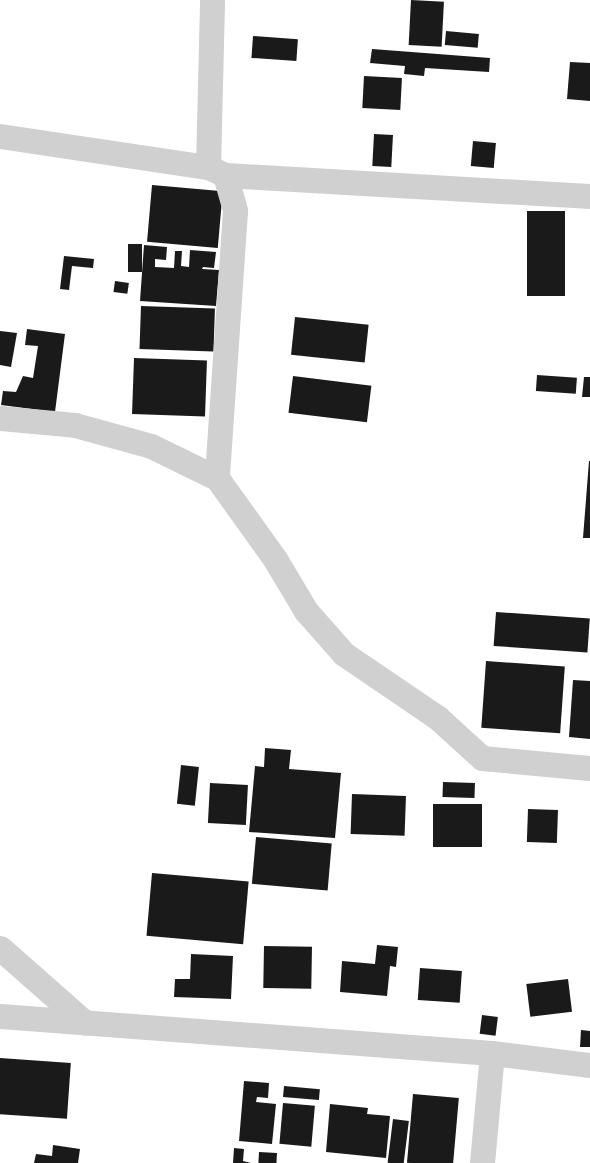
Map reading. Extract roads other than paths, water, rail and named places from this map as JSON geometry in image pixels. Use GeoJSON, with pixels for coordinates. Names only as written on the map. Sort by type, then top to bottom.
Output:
{"type":"FeatureCollection","features":[{"type":"Feature","properties":{"kind":"street"},"geometry":{"type":"LineString","coordinates":[[212,0],[216,171],[235,211],[217,478]]}},
{"type":"Feature","properties":{"kind":"street"},"geometry":{"type":"LineString","coordinates":[[0,136],[216,171],[590,196]]}},
{"type":"Feature","properties":{"kind":"street"},"geometry":{"type":"LineString","coordinates":[[0,418],[75,425],[142,444],[217,478],[275,558],[306,610],[344,654],[438,718],[482,758],[590,768]]}},
{"type":"Feature","properties":{"kind":"street"},"geometry":{"type":"LineString","coordinates":[[0,948],[85,1022]]}},
{"type":"Feature","properties":{"kind":"street"},"geometry":{"type":"LineString","coordinates":[[0,1016],[492,1054],[590,1065]]}},
{"type":"Feature","properties":{"kind":"street"},"geometry":{"type":"LineString","coordinates":[[482,1163],[492,1054]]}}]}
